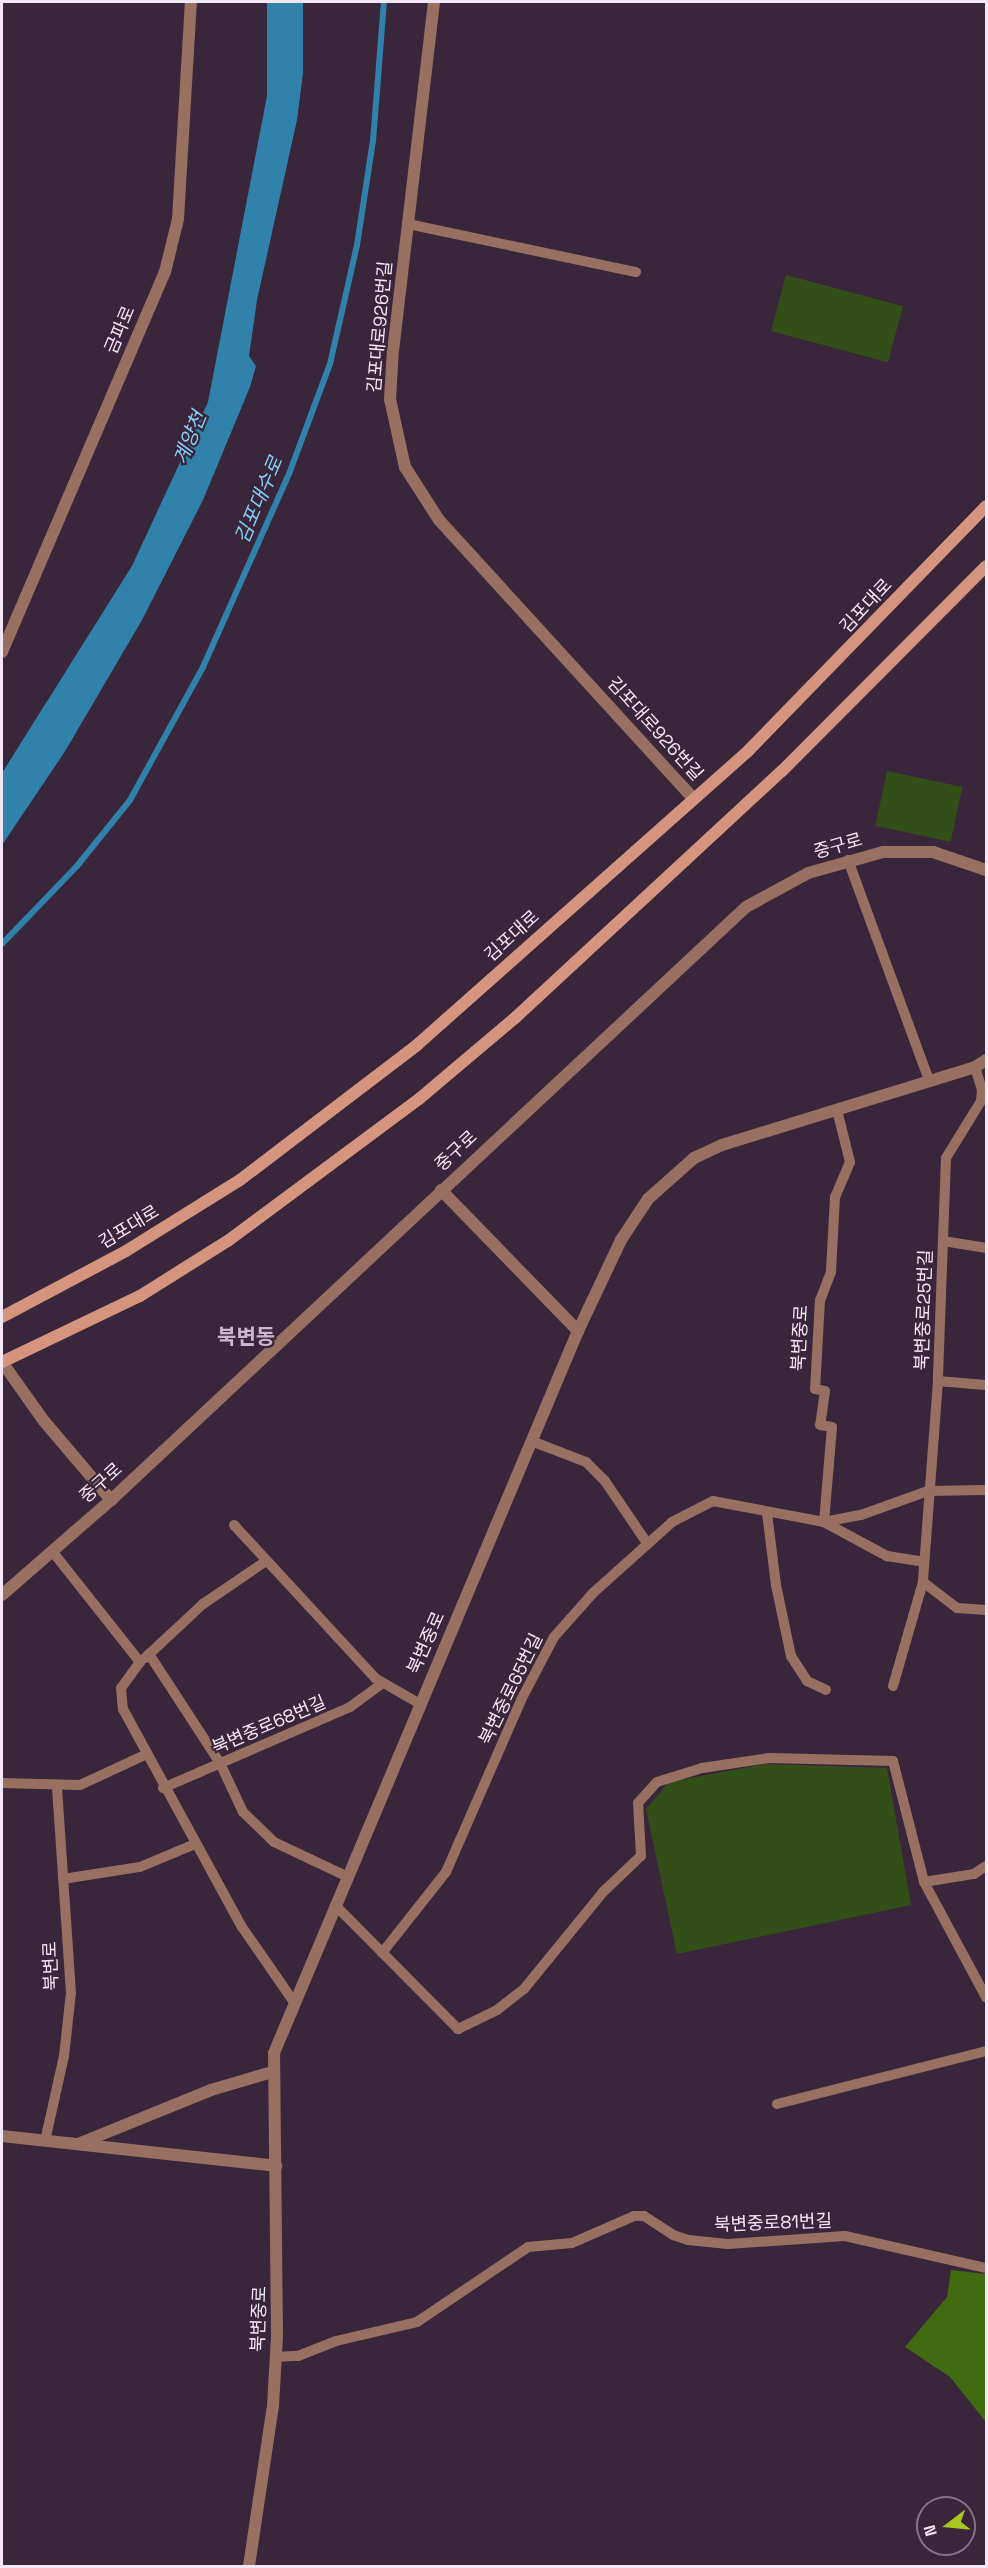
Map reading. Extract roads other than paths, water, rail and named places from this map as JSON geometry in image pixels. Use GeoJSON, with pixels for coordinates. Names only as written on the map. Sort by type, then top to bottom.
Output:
{"type":"FeatureCollection","features":[{"type":"Feature","properties":{"kind":"main road","name":"김포대로"},"geometry":{"type":"LineString","coordinates":[[2,1317],[126,1251],[240,1179],[332,1112],[417,1045],[693,798],[856,644],[957,532],[987,506]]}},
{"type":"Feature","properties":{"kind":"main road"},"geometry":{"type":"LineString","coordinates":[[2,1362],[140,1296],[229,1240],[419,1099],[515,1018],[783,771],[987,566]]}},
{"type":"Feature","properties":{"kind":"street","name":"금파로"},"geometry":{"type":"LineString","coordinates":[[2,652],[165,272],[178,219],[182,94],[191,2]]}},
{"type":"Feature","properties":{"kind":"street","name":"김포대로926번길"},"geometry":{"type":"LineString","coordinates":[[434,2],[390,399],[396,439],[417,491],[470,555],[693,798]]}},
{"type":"Feature","properties":{"kind":"street"},"geometry":{"type":"LineString","coordinates":[[972,580],[987,573]]}},
{"type":"Feature","properties":{"kind":"street","name":"중구로"},"geometry":{"type":"LineString","coordinates":[[2,1595],[111,1500],[746,908],[788,881],[848,860],[909,850],[952,856],[987,870]]}},
{"type":"Feature","properties":{"kind":"street","name":"북변중로"},"geometry":{"type":"LineString","coordinates":[[249,2566],[256,2531],[276,2357],[276,2166],[272,2072],[278,2039],[534,1442],[578,1331],[636,1215],[679,1168],[723,1145],[975,1067],[987,1060]]}},
{"type":"Feature","properties":{"kind":"street"},"geometry":{"type":"LineString","coordinates":[[441,1190],[578,1331]]}},
{"type":"Feature","properties":{"kind":"street"},"geometry":{"type":"LineString","coordinates":[[2,1362],[44,1421],[111,1500]]}},
{"type":"Feature","properties":{"kind":"street"},"geometry":{"type":"LineString","coordinates":[[78,2144],[211,2090],[272,2072]]}},
{"type":"Feature","properties":{"kind":"street"},"geometry":{"type":"LineString","coordinates":[[2,2136],[276,2166]]}},
{"type":"Feature","properties":{"kind":"lane"},"geometry":{"type":"LineString","coordinates":[[408,224],[636,272]]}},
{"type":"Feature","properties":{"kind":"lane"},"geometry":{"type":"LineString","coordinates":[[848,860],[929,1080]]}},
{"type":"Feature","properties":{"kind":"lane","name":"북변중로25번길"},"geometry":{"type":"LineString","coordinates":[[893,1686],[923,1582],[938,1381],[946,1158],[981,1101],[982,1090],[975,1067]]}},
{"type":"Feature","properties":{"kind":"lane","name":"북변중로"},"geometry":{"type":"LineString","coordinates":[[824,1521],[832,1427],[820,1425],[825,1391],[815,1389],[820,1300],[831,1272],[835,1197],[850,1162],[837,1110]]}},
{"type":"Feature","properties":{"kind":"lane","name":"북변중로25번길"},"geometry":{"type":"LineString","coordinates":[[943,1241],[987,1248]]}},
{"type":"Feature","properties":{"kind":"lane","name":"북변중로25번길"},"geometry":{"type":"LineString","coordinates":[[938,1381],[987,1385]]}},
{"type":"Feature","properties":{"kind":"lane"},"geometry":{"type":"LineString","coordinates":[[534,1442],[586,1462],[605,1481],[647,1543]]}},
{"type":"Feature","properties":{"kind":"lane"},"geometry":{"type":"LineString","coordinates":[[928,1491],[987,1490]]}},
{"type":"Feature","properties":{"kind":"lane","name":"북변중로65번길"},"geometry":{"type":"LineString","coordinates":[[382,1953],[446,1872],[521,1700],[554,1637],[593,1593],[647,1543],[690,1510],[713,1501],[767,1513],[824,1521],[861,1515],[928,1491]]}},
{"type":"Feature","properties":{"kind":"lane"},"geometry":{"type":"LineString","coordinates":[[767,1513],[776,1585],[791,1656],[807,1681],[826,1690]]}},
{"type":"Feature","properties":{"kind":"lane"},"geometry":{"type":"LineString","coordinates":[[824,1521],[887,1556],[924,1562]]}},
{"type":"Feature","properties":{"kind":"lane","name":"북변중로"},"geometry":{"type":"LineString","coordinates":[[234,1525],[382,1684],[420,1704]]}},
{"type":"Feature","properties":{"kind":"lane"},"geometry":{"type":"LineString","coordinates":[[52,1551],[140,1662]]}},
{"type":"Feature","properties":{"kind":"lane"},"geometry":{"type":"LineString","coordinates":[[266,1561],[203,1604],[140,1662],[122,1688],[120,1698],[145,1755],[195,1844],[268,1969],[294,2002]]}},
{"type":"Feature","properties":{"kind":"lane"},"geometry":{"type":"LineString","coordinates":[[923,1582],[957,1608],[987,1610]]}},
{"type":"Feature","properties":{"kind":"lane"},"geometry":{"type":"LineString","coordinates":[[149,1654],[220,1763],[237,1802],[258,1827],[292,1852],[348,1877]]}},
{"type":"Feature","properties":{"kind":"lane","name":"북변중로68번길"},"geometry":{"type":"LineString","coordinates":[[163,1788],[350,1707],[382,1684]]}},
{"type":"Feature","properties":{"kind":"lane"},"geometry":{"type":"LineString","coordinates":[[2,1783],[57,1787],[97,1780],[145,1755]]}},
{"type":"Feature","properties":{"kind":"lane"},"geometry":{"type":"LineString","coordinates":[[335,1905],[458,2029],[497,2010],[524,1989],[603,1892],[641,1856],[638,1803],[657,1782],[702,1768],[769,1758],[893,1761],[924,1882],[987,1997]]}},
{"type":"Feature","properties":{"kind":"lane","name":"북변로"},"geometry":{"type":"LineString","coordinates":[[45,2141],[69,2026],[71,1968],[57,1787]]}},
{"type":"Feature","properties":{"kind":"lane"},"geometry":{"type":"LineString","coordinates":[[63,1879],[140,1867],[195,1844]]}},
{"type":"Feature","properties":{"kind":"lane"},"geometry":{"type":"LineString","coordinates":[[924,1882],[974,1874],[987,1866]]}},
{"type":"Feature","properties":{"kind":"lane"},"geometry":{"type":"LineString","coordinates":[[777,2104],[987,2051]]}},
{"type":"Feature","properties":{"kind":"lane","name":"북변중로81번길"},"geometry":{"type":"LineString","coordinates":[[276,2357],[298,2356],[336,2341],[417,2322],[528,2247],[562,2246],[634,2216],[644,2216],[673,2235],[688,2240],[728,2244],[845,2236],[987,2268]]}},
{"type":"Feature","properties":{"kind":"water"},"geometry":{"type":"Polygon","coordinates":[[[267,2],[303,2],[303,73],[297,120],[257,300],[249,356],[256,366],[250,387],[203,500],[142,620],[64,753],[2,845],[2,773],[132,566],[208,402],[267,96],[267,2]]]}},
{"type":"Feature","properties":{"kind":"waterway","name":"김포대수로"},"geometry":{"type":"LineString","coordinates":[[2,944],[77,866],[130,800],[203,667],[289,474],[330,364],[357,245],[373,141],[384,2]]}},
{"type":"Feature","properties":{"kind":"district","name":"북변동"},"geometry":{"type":"Point","coordinates":[246,1337]}},
{"type":"Feature","properties":{"kind":"water label","name":"계양천"},"geometry":{"type":"Point","coordinates":[190,438]}}]}
